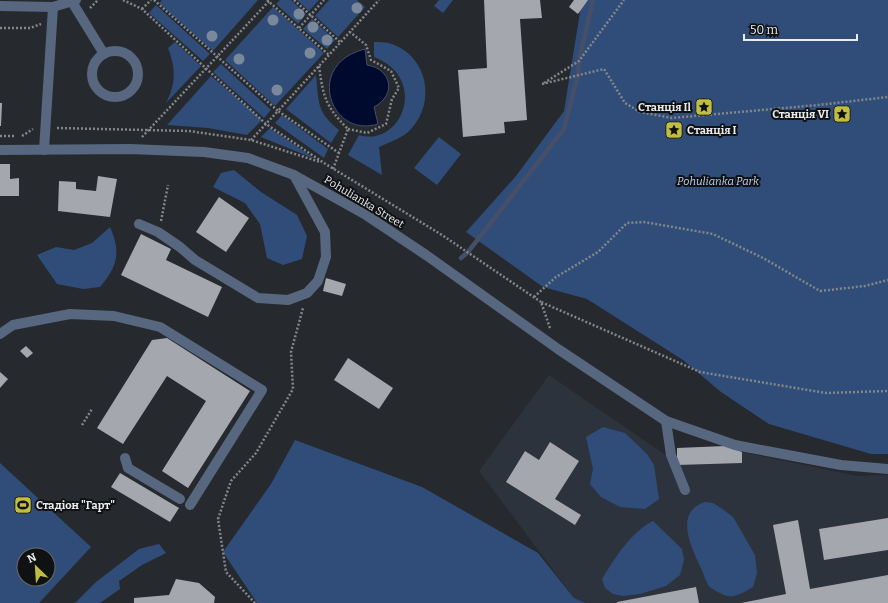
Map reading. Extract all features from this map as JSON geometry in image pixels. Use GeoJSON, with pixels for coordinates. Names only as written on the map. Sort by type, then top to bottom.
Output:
{"type":"FeatureCollection","features":[{"type":"Feature","properties":{"kind":"street"},"geometry":{"type":"LineString","coordinates":[[0,6],[53,7],[74,1],[104,54]]}},
{"type":"Feature","properties":{"kind":"street"},"geometry":{"type":"LineString","coordinates":[[44,150],[53,7]]}},
{"type":"Feature","properties":{"kind":"street"},"geometry":{"type":"LineString","coordinates":[[112,51],[121,52],[129,55],[136,65],[138,78],[136,86],[130,92],[122,96],[114,97],[105,96],[98,90],[92,75],[93,66],[104,54],[112,51]]}},
{"type":"Feature","properties":{"kind":"street","name":"Pohulianka Street"},"geometry":{"type":"LineString","coordinates":[[0,150],[130,149],[204,152],[248,158],[294,175],[366,215],[426,255],[558,349],[666,421],[735,446],[840,465],[888,469]]}},
{"type":"Feature","properties":{"kind":"street"},"geometry":{"type":"LineString","coordinates":[[139,224],[158,232],[201,264],[258,298],[288,300],[307,293],[318,282],[326,257],[325,232],[294,175]]}},
{"type":"Feature","properties":{"kind":"street"},"geometry":{"type":"LineString","coordinates":[[2,333],[13,325],[70,314],[114,316],[160,327],[262,390],[190,505]]}},
{"type":"Feature","properties":{"kind":"street"},"geometry":{"type":"LineString","coordinates":[[666,421],[671,455],[684,490]]}},
{"type":"Feature","properties":{"kind":"street"},"geometry":{"type":"LineString","coordinates":[[125,458],[128,468],[180,499]]}},
{"type":"Feature","properties":{"kind":"path"},"geometry":{"type":"LineString","coordinates":[[123,0],[142,10],[207,68],[266,124],[333,169],[442,235],[541,302],[700,372],[826,393],[888,391]]}},
{"type":"Feature","properties":{"kind":"path"},"geometry":{"type":"LineString","coordinates":[[142,10],[151,0]]}},
{"type":"Feature","properties":{"kind":"path"},"geometry":{"type":"LineString","coordinates":[[154,0],[278,111],[339,153]]}},
{"type":"Feature","properties":{"kind":"path"},"geometry":{"type":"LineString","coordinates":[[294,0],[340,42]]}},
{"type":"Feature","properties":{"kind":"path"},"geometry":{"type":"LineString","coordinates":[[299,28],[324,0]]}},
{"type":"Feature","properties":{"kind":"path"},"geometry":{"type":"LineString","coordinates":[[251,140],[379,0]]}},
{"type":"Feature","properties":{"kind":"path"},"geometry":{"type":"LineString","coordinates":[[624,0],[579,61],[542,84],[604,69],[625,103],[640,112],[672,118],[818,106],[888,97]]}},
{"type":"Feature","properties":{"kind":"path"},"geometry":{"type":"LineString","coordinates":[[130,149],[269,1],[329,54]]}},
{"type":"Feature","properties":{"kind":"path"},"geometry":{"type":"LineString","coordinates":[[0,28],[30,28],[40,24],[53,23]]}},
{"type":"Feature","properties":{"kind":"path"},"geometry":{"type":"LineString","coordinates":[[40,24],[40,32]]}},
{"type":"Feature","properties":{"kind":"path"},"geometry":{"type":"LineString","coordinates":[[319,65],[322,89],[332,113],[348,129],[367,133],[386,124],[392,99],[399,88],[391,71],[371,60],[366,45],[350,32]]}},
{"type":"Feature","properties":{"kind":"path"},"geometry":{"type":"LineString","coordinates":[[0,136],[24,136],[36,126]]}},
{"type":"Feature","properties":{"kind":"path"},"geometry":{"type":"LineString","coordinates":[[46,128],[189,131],[251,140],[324,163]]}},
{"type":"Feature","properties":{"kind":"path"},"geometry":{"type":"LineString","coordinates":[[333,169],[348,129]]}},
{"type":"Feature","properties":{"kind":"path"},"geometry":{"type":"LineString","coordinates":[[158,232],[168,185]]}},
{"type":"Feature","properties":{"kind":"path"},"geometry":{"type":"LineString","coordinates":[[534,297],[556,277],[598,252],[628,223],[644,222],[713,234],[763,258],[820,290],[865,286],[888,280]]}},
{"type":"Feature","properties":{"kind":"path"},"geometry":{"type":"LineString","coordinates":[[541,302],[551,329]]}},
{"type":"Feature","properties":{"kind":"path"},"geometry":{"type":"LineString","coordinates":[[255,603],[226,572],[218,519],[231,481],[256,453],[293,389],[291,352],[302,311]]}},
{"type":"Feature","properties":{"kind":"path"},"geometry":{"type":"LineString","coordinates":[[82,425],[92,409]]}},
{"type":"Feature","properties":{"kind":"shaded area"},"geometry":{"type":"Polygon","coordinates":[[[365,49],[367,65],[375,67],[382,72],[386,77],[388,89],[386,96],[374,107],[378,124],[361,126],[347,121],[337,111],[331,98],[330,83],[335,69],[346,57],[365,49]]]}},
{"type":"Feature","properties":{"kind":"shaded area"},"geometry":{"type":"Polygon","coordinates":[[[549,375],[667,456],[677,457],[677,448],[725,446],[742,452],[857,476],[888,475],[888,603],[586,603],[574,598],[479,471],[549,375]]]}},
{"type":"Feature","properties":{"kind":"green space"},"geometry":{"type":"Polygon","coordinates":[[[162,0],[258,0],[213,51],[159,3],[162,0]]]}},
{"type":"Feature","properties":{"kind":"green space"},"geometry":{"type":"Polygon","coordinates":[[[280,0],[291,0],[306,14],[298,24],[276,4],[280,0]]]}},
{"type":"Feature","properties":{"kind":"green space"},"geometry":{"type":"Polygon","coordinates":[[[297,0],[319,0],[309,11],[297,0]]]}},
{"type":"Feature","properties":{"kind":"green space"},"geometry":{"type":"Polygon","coordinates":[[[329,0],[357,0],[365,7],[338,37],[315,16],[329,0]]]}},
{"type":"Feature","properties":{"kind":"green space"},"geometry":{"type":"Polygon","coordinates":[[[439,0],[453,0],[443,13],[434,6],[439,0]]]}},
{"type":"Feature","properties":{"kind":"green space","name":"Pohulianka Park"},"geometry":{"type":"Polygon","coordinates":[[[582,0],[888,0],[888,454],[871,454],[769,424],[721,392],[683,360],[587,299],[543,287],[466,232],[516,176],[564,111],[582,0]]]}},
{"type":"Feature","properties":{"kind":"green space"},"geometry":{"type":"Polygon","coordinates":[[[156,5],[210,54],[203,61],[149,13],[156,5]]]}},
{"type":"Feature","properties":{"kind":"green space"},"geometry":{"type":"Polygon","coordinates":[[[273,7],[324,53],[275,106],[225,60],[273,7]]]}},
{"type":"Feature","properties":{"kind":"green space"},"geometry":{"type":"Polygon","coordinates":[[[312,19],[335,40],[327,49],[303,29],[312,19]]]}},
{"type":"Feature","properties":{"kind":"green space"},"geometry":{"type":"Polygon","coordinates":[[[175,42],[201,66],[166,103],[172,89],[174,76],[171,56],[168,48],[175,42]]]}},
{"type":"Feature","properties":{"kind":"green space"},"geometry":{"type":"Polygon","coordinates":[[[374,42],[385,42],[392,44],[404,50],[414,59],[420,69],[424,81],[425,94],[424,106],[419,118],[411,129],[400,137],[379,147],[382,175],[348,155],[359,135],[374,136],[387,131],[397,122],[403,109],[405,95],[401,80],[391,67],[374,57],[374,42]]]}},
{"type":"Feature","properties":{"kind":"green space"},"geometry":{"type":"Polygon","coordinates":[[[221,64],[271,110],[264,118],[213,72],[221,64]]]}},
{"type":"Feature","properties":{"kind":"green space"},"geometry":{"type":"Polygon","coordinates":[[[316,75],[322,112],[326,118],[339,130],[331,143],[286,109],[316,75]]]}},
{"type":"Feature","properties":{"kind":"green space"},"geometry":{"type":"Polygon","coordinates":[[[211,76],[262,120],[247,135],[208,128],[167,125],[211,76]]]}},
{"type":"Feature","properties":{"kind":"green space"},"geometry":{"type":"Polygon","coordinates":[[[282,115],[328,149],[324,158],[275,123],[282,115]]]}},
{"type":"Feature","properties":{"kind":"green space"},"geometry":{"type":"Polygon","coordinates":[[[270,128],[315,159],[261,137],[270,128]]]}},
{"type":"Feature","properties":{"kind":"green space"},"geometry":{"type":"Polygon","coordinates":[[[439,137],[461,154],[437,185],[414,168],[439,137]]]}},
{"type":"Feature","properties":{"kind":"green space"},"geometry":{"type":"Polygon","coordinates":[[[234,170],[261,192],[297,215],[307,236],[302,259],[283,265],[267,258],[260,224],[245,203],[213,187],[221,173],[234,170]]]}},
{"type":"Feature","properties":{"kind":"green space"},"geometry":{"type":"Polygon","coordinates":[[[110,227],[116,244],[116,258],[111,272],[100,287],[83,289],[57,284],[37,255],[56,247],[74,250],[92,243],[110,227]]]}},
{"type":"Feature","properties":{"kind":"green space"},"geometry":{"type":"Polygon","coordinates":[[[603,427],[625,433],[647,454],[654,465],[659,499],[645,509],[620,507],[601,497],[590,484],[593,469],[586,437],[603,427]]]}},
{"type":"Feature","properties":{"kind":"green space"},"geometry":{"type":"Polygon","coordinates":[[[295,440],[422,487],[538,553],[574,598],[586,603],[257,603],[223,552],[271,484],[295,440]]]}},
{"type":"Feature","properties":{"kind":"green space","name":"Стадіон \"Гарт\""},"geometry":{"type":"Polygon","coordinates":[[[0,463],[91,547],[56,585],[56,547],[16,547],[16,587],[54,587],[39,603],[0,603],[0,463]]]}},
{"type":"Feature","properties":{"kind":"green space"},"geometry":{"type":"Polygon","coordinates":[[[705,502],[713,503],[733,517],[755,555],[757,573],[753,587],[739,594],[728,596],[711,588],[706,581],[693,551],[687,522],[695,507],[705,502]]]}},
{"type":"Feature","properties":{"kind":"green space"},"geometry":{"type":"Polygon","coordinates":[[[653,521],[682,549],[684,560],[680,575],[666,586],[640,594],[623,596],[613,594],[605,588],[602,579],[618,554],[630,539],[644,526],[653,521]]]}},
{"type":"Feature","properties":{"kind":"green space"},"geometry":{"type":"Polygon","coordinates":[[[159,544],[166,553],[142,565],[119,581],[120,589],[100,603],[75,603],[96,582],[139,549],[159,544]]]}},
{"type":"Feature","properties":{"kind":"building"},"geometry":{"type":"Polygon","coordinates":[[[484,0],[540,0],[542,18],[520,19],[527,120],[504,122],[505,133],[463,137],[458,70],[487,68],[484,0]]]}},
{"type":"Feature","properties":{"kind":"building"},"geometry":{"type":"Polygon","coordinates":[[[574,0],[588,0],[578,14],[569,7],[574,0]]]}},
{"type":"Feature","properties":{"kind":"building"},"geometry":{"type":"Polygon","coordinates":[[[0,103],[2,103],[1,126],[0,126],[0,103]]]}},
{"type":"Feature","properties":{"kind":"building"},"geometry":{"type":"Polygon","coordinates":[[[0,164],[10,164],[10,179],[19,178],[19,196],[0,196],[0,164]]]}},
{"type":"Feature","properties":{"kind":"building"},"geometry":{"type":"Polygon","coordinates":[[[98,176],[117,179],[110,217],[58,211],[59,181],[76,182],[76,189],[96,191],[98,176]]]}},
{"type":"Feature","properties":{"kind":"building"},"geometry":{"type":"Polygon","coordinates":[[[219,197],[249,218],[226,252],[196,232],[219,197]]]}},
{"type":"Feature","properties":{"kind":"building"},"geometry":{"type":"Polygon","coordinates":[[[141,234],[171,249],[166,260],[222,287],[208,317],[121,275],[141,234]]]}},
{"type":"Feature","properties":{"kind":"building"},"geometry":{"type":"Polygon","coordinates":[[[326,278],[346,284],[342,296],[323,291],[326,278]]]}},
{"type":"Feature","properties":{"kind":"building"},"geometry":{"type":"Polygon","coordinates":[[[167,338],[250,391],[188,488],[162,471],[206,401],[167,376],[123,444],[97,428],[152,340],[167,338]]]}},
{"type":"Feature","properties":{"kind":"building"},"geometry":{"type":"Polygon","coordinates":[[[26,346],[33,353],[27,358],[20,351],[26,346]]]}},
{"type":"Feature","properties":{"kind":"building"},"geometry":{"type":"Polygon","coordinates":[[[348,358],[393,388],[379,409],[334,380],[348,358]]]}},
{"type":"Feature","properties":{"kind":"building"},"geometry":{"type":"Polygon","coordinates":[[[0,372],[8,379],[0,388],[0,372]]]}},
{"type":"Feature","properties":{"kind":"building"},"geometry":{"type":"Polygon","coordinates":[[[550,442],[579,461],[555,499],[581,515],[575,525],[506,482],[525,451],[539,460],[550,442]]]}},
{"type":"Feature","properties":{"kind":"building"},"geometry":{"type":"Polygon","coordinates":[[[725,446],[742,452],[742,463],[677,465],[677,448],[725,446]]]}},
{"type":"Feature","properties":{"kind":"building"},"geometry":{"type":"Polygon","coordinates":[[[120,473],[179,508],[170,522],[111,487],[120,473]]]}},
{"type":"Feature","properties":{"kind":"building"},"geometry":{"type":"Polygon","coordinates":[[[888,518],[888,550],[824,560],[819,529],[888,518]]]}},
{"type":"Feature","properties":{"kind":"building"},"geometry":{"type":"Polygon","coordinates":[[[798,520],[810,589],[888,575],[888,603],[741,603],[786,594],[773,525],[798,520]]]}},
{"type":"Feature","properties":{"kind":"building"},"geometry":{"type":"Polygon","coordinates":[[[176,579],[199,583],[215,597],[214,603],[134,603],[134,598],[169,595],[176,579]]]}},
{"type":"Feature","properties":{"kind":"building"},"geometry":{"type":"Polygon","coordinates":[[[696,587],[699,603],[617,603],[617,602],[696,587]]]}},
{"type":"Feature","properties":{"kind":"waterway"},"geometry":{"type":"LineString","coordinates":[[461,258],[468,252],[564,129],[578,75],[579,61],[593,0]]}},
{"type":"Feature","properties":{"kind":"place","name":"Cтанція Il"},"geometry":{"type":"Point","coordinates":[704,107]}},
{"type":"Feature","properties":{"kind":"place","name":"Станція VI"},"geometry":{"type":"Point","coordinates":[842,114]}},
{"type":"Feature","properties":{"kind":"place","name":"Cтанція I"},"geometry":{"type":"Point","coordinates":[674,130]}},
{"type":"Feature","properties":{"kind":"place","name":"Стадіон \"Гарт\""},"geometry":{"type":"Point","coordinates":[23,505]}}]}
